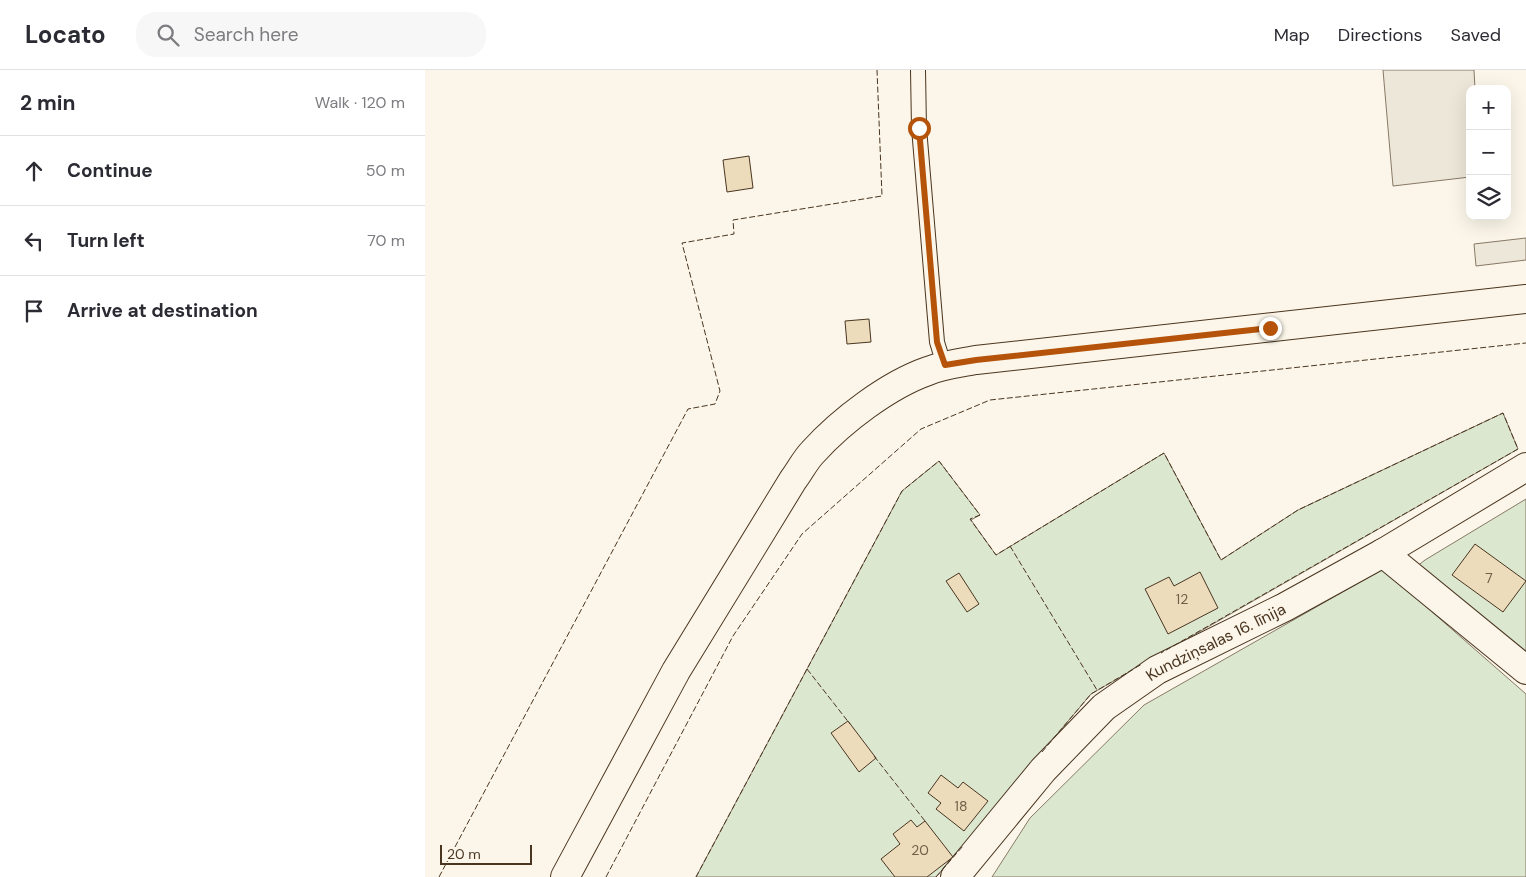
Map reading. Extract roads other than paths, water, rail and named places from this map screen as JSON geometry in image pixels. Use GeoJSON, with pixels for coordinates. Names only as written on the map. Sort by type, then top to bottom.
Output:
{"type":"FeatureCollection","features":[{"type":"Feature","properties":{"kind":"street"},"geometry":{"type":"LineString","coordinates":[[565,877],[676,671],[812,453],[842,424],[871,402],[903,382],[945,365],[986,359],[1526,298]]}},
{"type":"Feature","properties":{"kind":"street","name":"Kundziņsalas 16. līnija"},"geometry":{"type":"LineString","coordinates":[[955,877],[1043,770],[1104,707],[1157,670],[1285,607],[1383,553],[1526,467]]}},
{"type":"Feature","properties":{"kind":"street"},"geometry":{"type":"LineString","coordinates":[[1383,553],[1526,670]]}},
{"type":"Feature","properties":{"kind":"lane"},"geometry":{"type":"LineString","coordinates":[[918,70],[919,128],[937,342],[945,365]]}}]}
